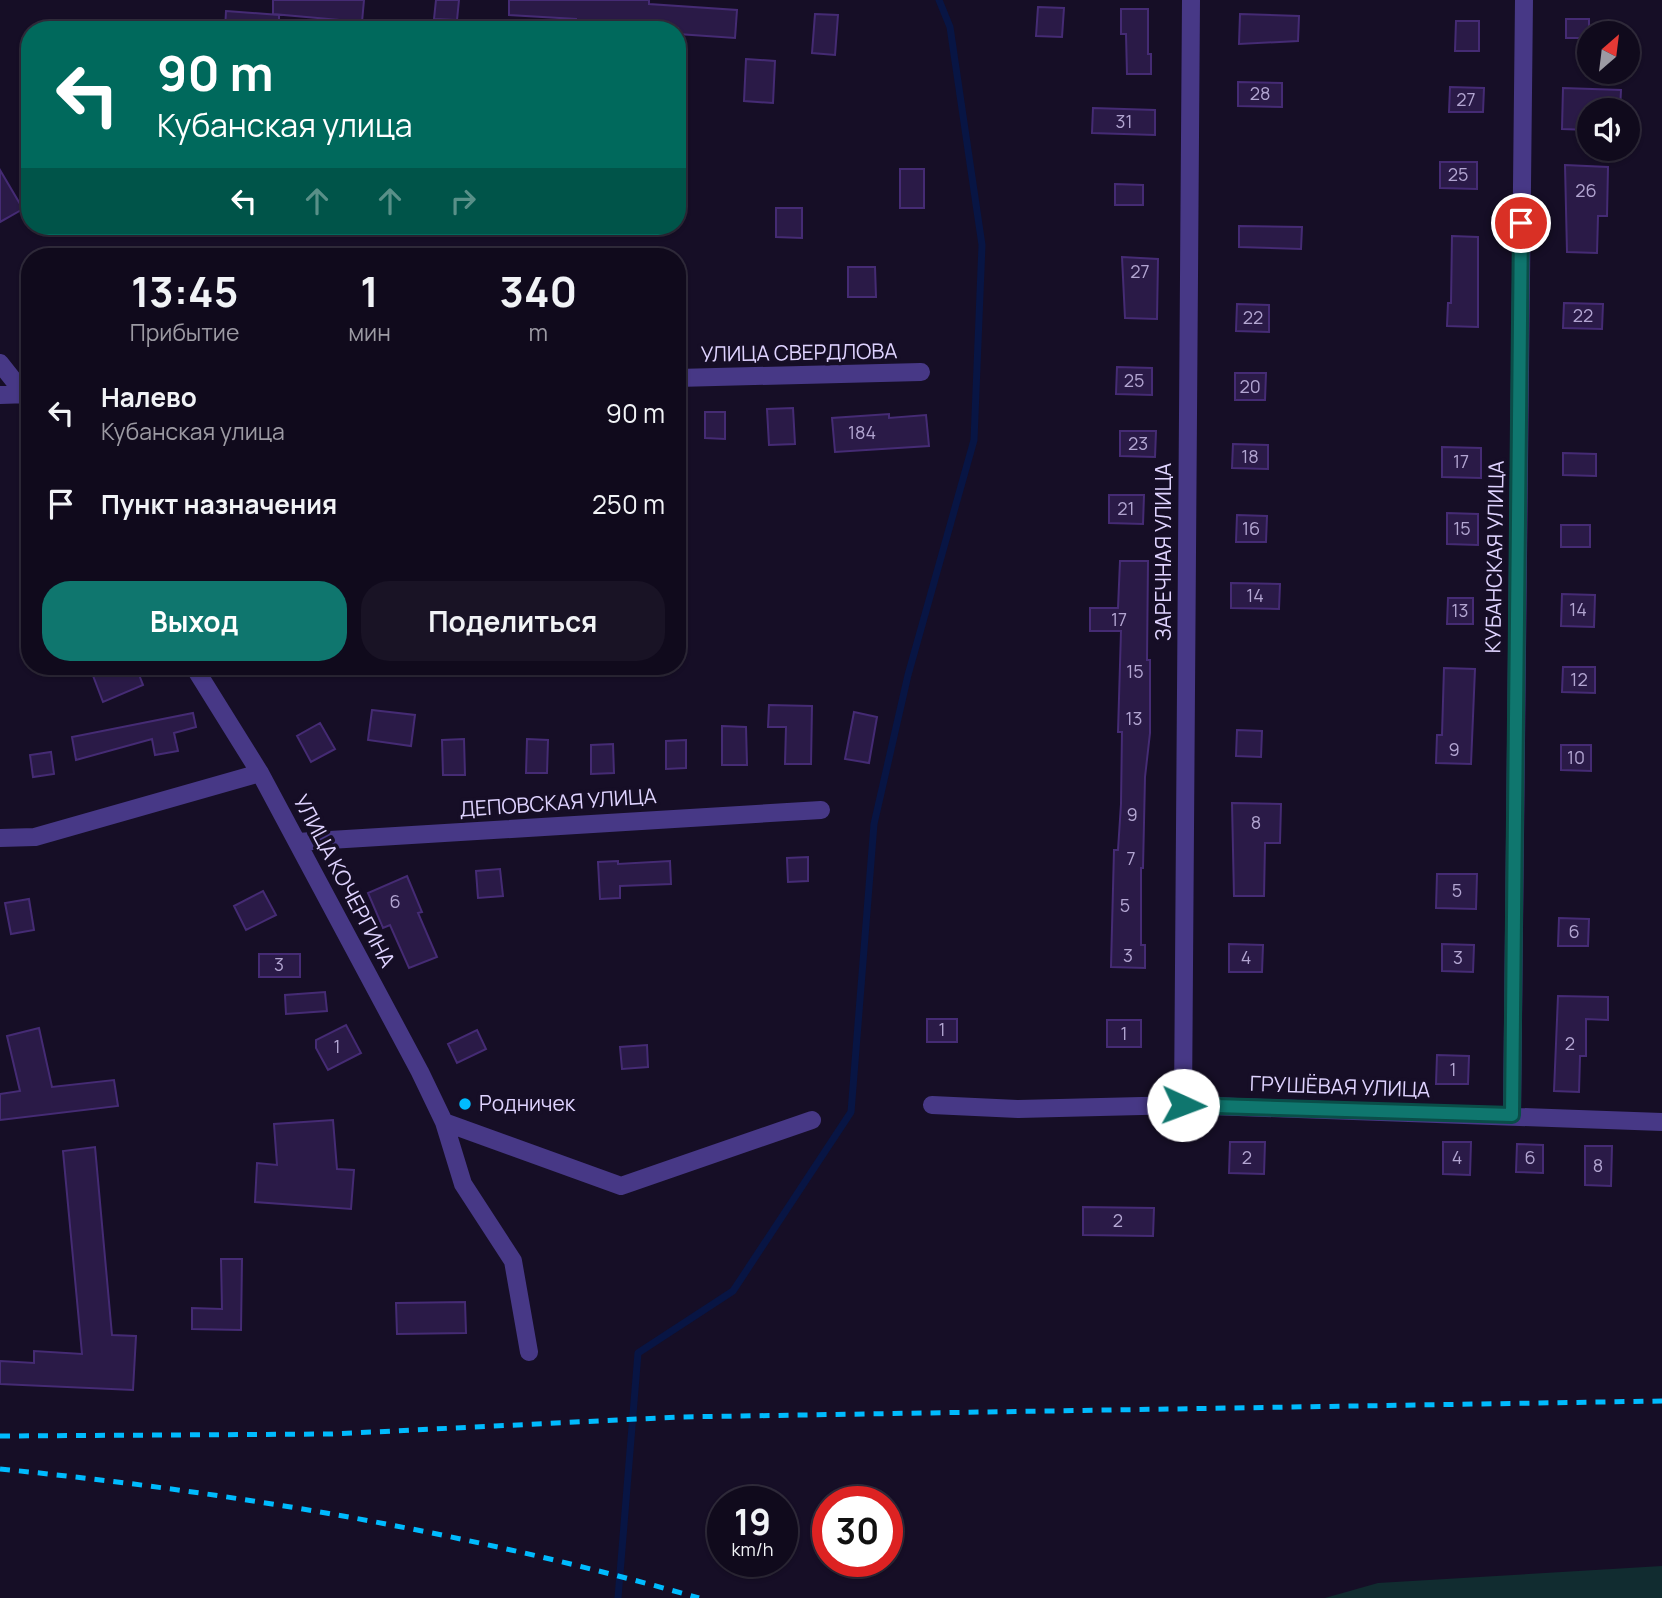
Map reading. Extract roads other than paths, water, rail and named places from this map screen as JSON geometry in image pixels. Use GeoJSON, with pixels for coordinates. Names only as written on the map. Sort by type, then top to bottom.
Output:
{"type":"FeatureCollection","features":[{"type":"Feature","properties":{"kind":"street","name":"ЗАРЕЧНАЯ УЛИЦА"},"geometry":{"type":"LineString","coordinates":[[1183,1105],[1191,0]]}},
{"type":"Feature","properties":{"kind":"street","name":"КУБАНСКАЯ УЛИЦА"},"geometry":{"type":"LineString","coordinates":[[1512,1115],[1524,0]]}},
{"type":"Feature","properties":{"kind":"street"},"geometry":{"type":"LineString","coordinates":[[0,363],[21,388]]}},
{"type":"Feature","properties":{"kind":"street","name":"УЛИЦА СВЕРДЛОВА"},"geometry":{"type":"LineString","coordinates":[[686,378],[921,373]]}},
{"type":"Feature","properties":{"kind":"street"},"geometry":{"type":"LineString","coordinates":[[0,395],[21,396]]}},
{"type":"Feature","properties":{"kind":"street","name":"УЛИЦА КОЧЕРГИНА"},"geometry":{"type":"LineString","coordinates":[[199,675],[260,773],[444,1122],[463,1184],[513,1261],[529,1352]]}},
{"type":"Feature","properties":{"kind":"street"},"geometry":{"type":"LineString","coordinates":[[0,838],[35,837],[260,773]]}},
{"type":"Feature","properties":{"kind":"street","name":"ДЕПОВСКАЯ УЛИЦА"},"geometry":{"type":"LineString","coordinates":[[297,842],[821,810]]}},
{"type":"Feature","properties":{"kind":"street","name":"ГРУШЁВАЯ УЛИЦА"},"geometry":{"type":"LineString","coordinates":[[932,1105],[1018,1109],[1183,1105],[1662,1122]]}},
{"type":"Feature","properties":{"kind":"street"},"geometry":{"type":"LineString","coordinates":[[444,1122],[621,1185],[812,1120]]}},
{"type":"Feature","properties":{"kind":"waterway"},"geometry":{"type":"LineString","coordinates":[[618,1598],[638,1353],[733,1291],[851,1112],[874,824],[908,675],[974,440],[982,245],[950,27],[939,0]]}},
{"type":"Feature","properties":{"kind":"railway"},"geometry":{"type":"LineString","coordinates":[[0,1436],[332,1434],[679,1417],[1662,1401]]}},
{"type":"Feature","properties":{"kind":"railway"},"geometry":{"type":"LineString","coordinates":[[0,1469],[176,1490],[352,1518],[527,1554],[699,1598]]}},
{"type":"Feature","properties":{"kind":"place","name":"Родничек"},"geometry":{"type":"Point","coordinates":[465,1104]}}]}
